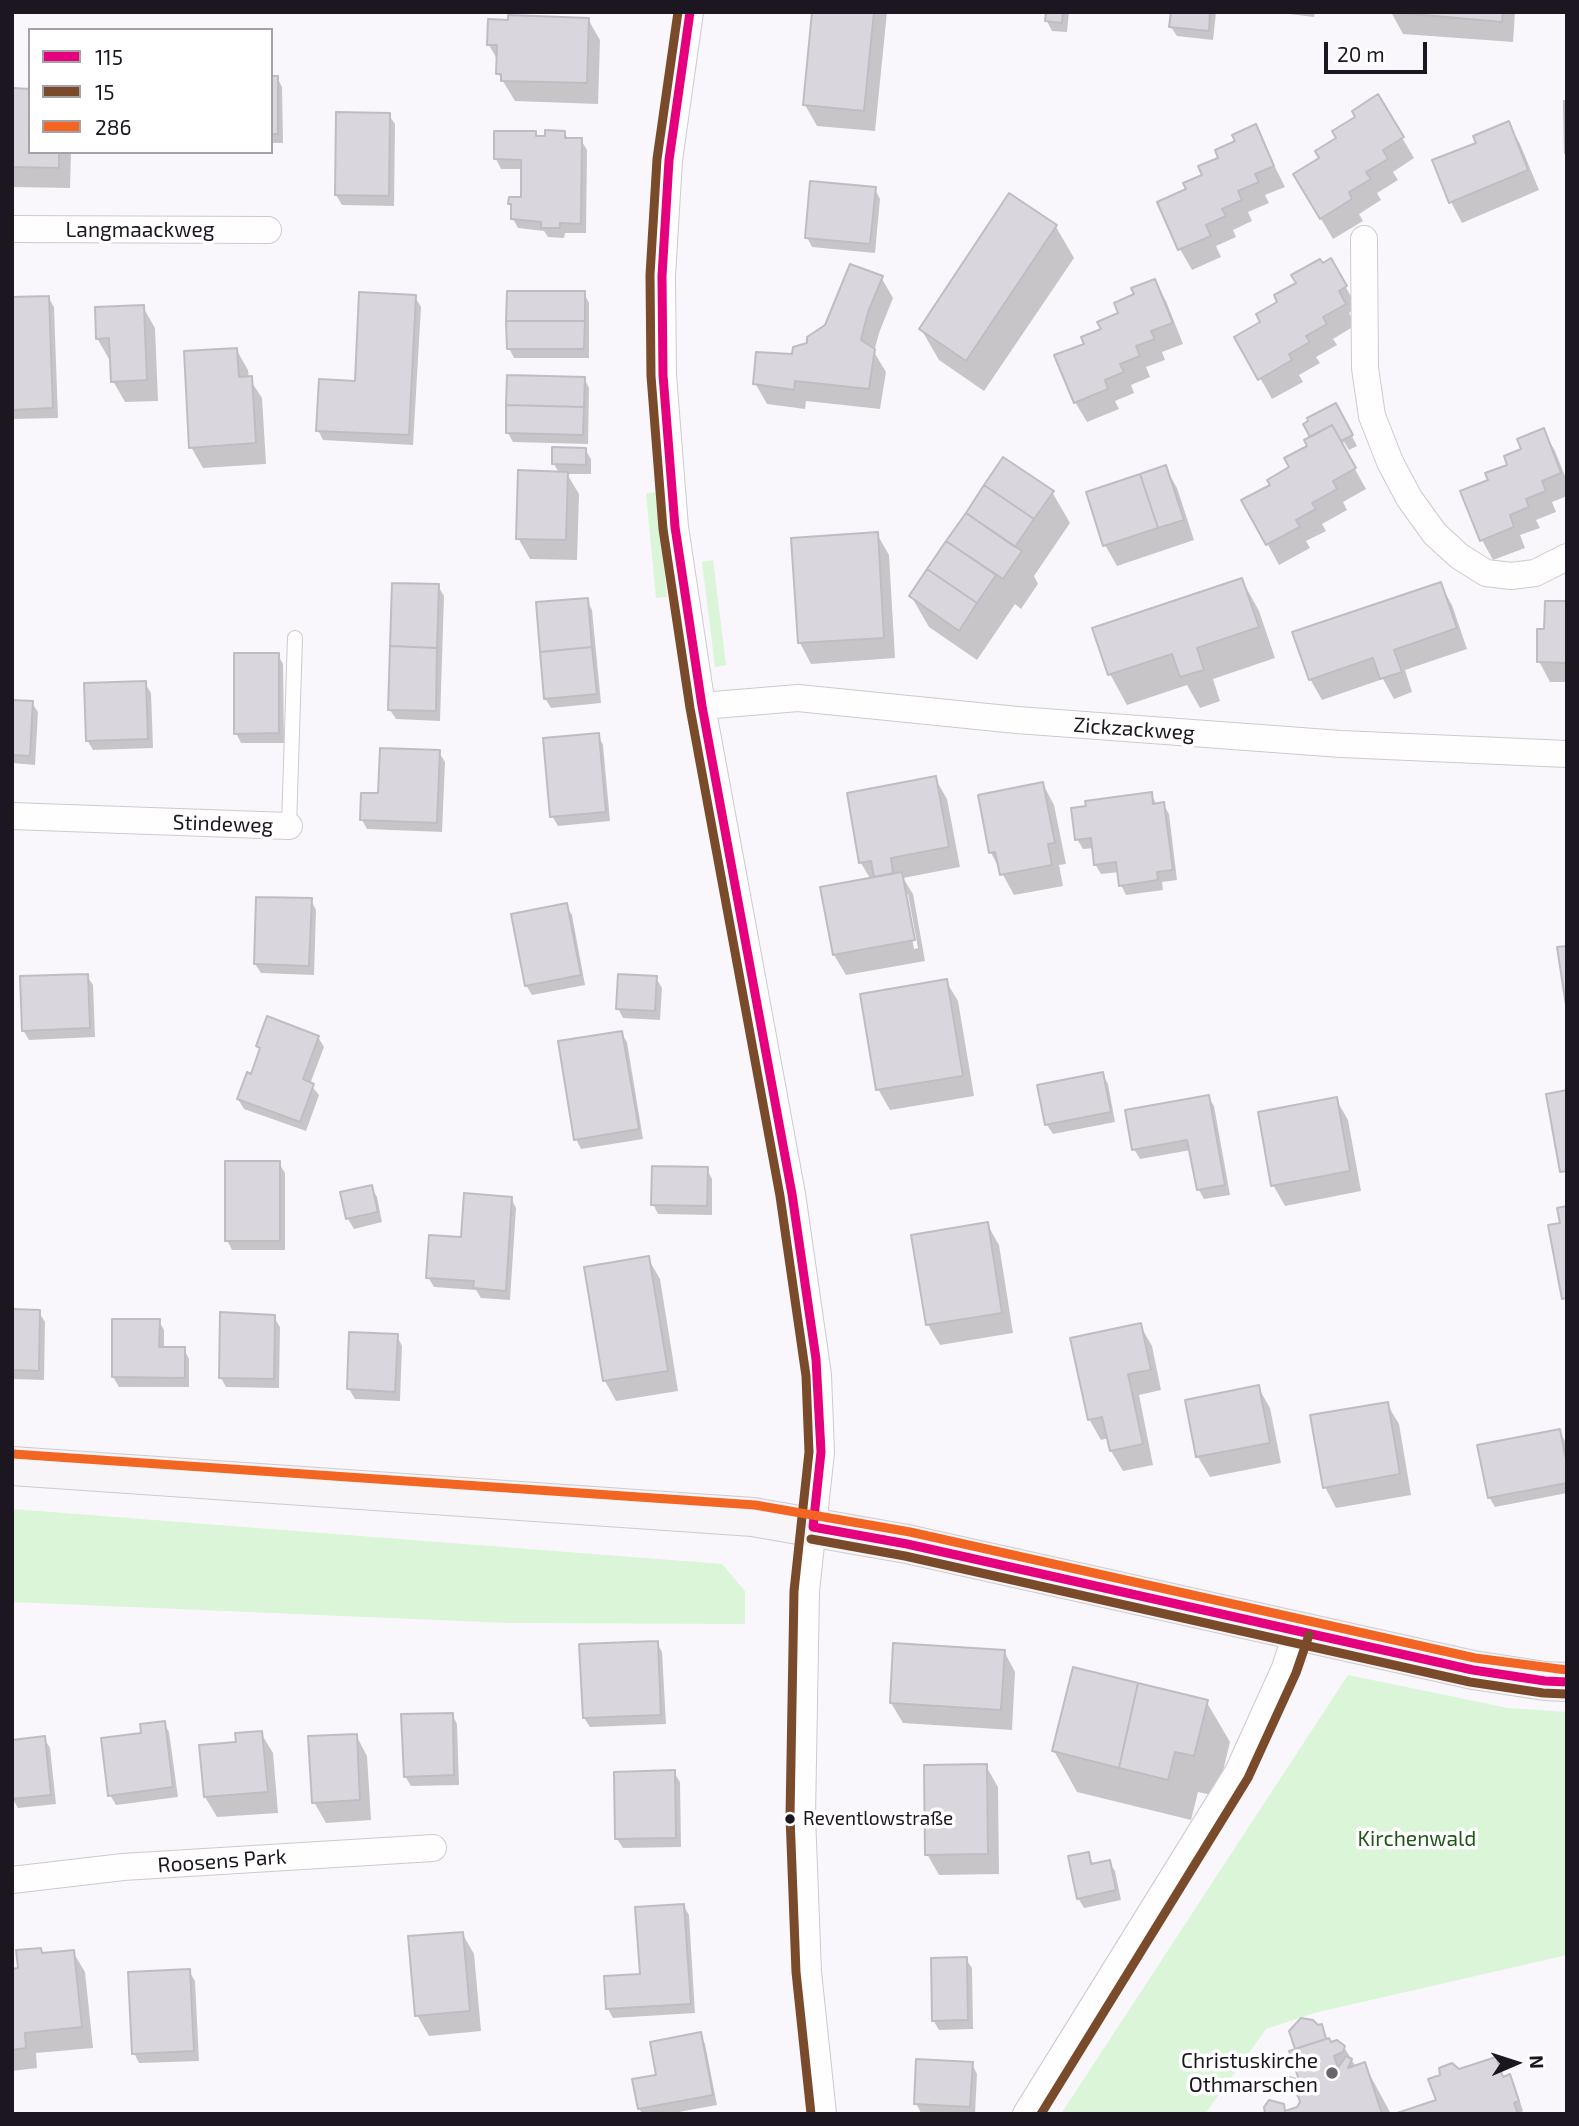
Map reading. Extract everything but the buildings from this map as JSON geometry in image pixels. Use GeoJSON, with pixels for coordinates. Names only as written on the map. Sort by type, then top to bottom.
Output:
{"type":"FeatureCollection","features":[{"type":"Feature","properties":{"kind":"street"},"geometry":{"type":"LineString","coordinates":[[690,12],[669,160],[662,276],[663,375],[675,527],[702,706],[792,1194],[817,1359],[821,1452],[805,1619],[803,1828],[808,1972],[823,2114]]}},
{"type":"Feature","properties":{"kind":"street","name":"Langmaackweg"},"geometry":{"type":"LineString","coordinates":[[12,229],[268,230]]}},
{"type":"Feature","properties":{"kind":"street"},"geometry":{"type":"LineString","coordinates":[[1364,239],[1365,368],[1372,416],[1390,462],[1409,498],[1435,534],[1459,556],[1486,573],[1511,576],[1535,573],[1567,557]]}},
{"type":"Feature","properties":{"kind":"street","name":"Zickzackweg"},"geometry":{"type":"LineString","coordinates":[[702,706],[798,698],[1017,720],[1341,744],[1567,754]]}},
{"type":"Feature","properties":{"kind":"street","name":"Stindeweg"},"geometry":{"type":"LineString","coordinates":[[12,816],[289,826]]}},
{"type":"Feature","properties":{"kind":"street"},"geometry":{"type":"LineString","coordinates":[[12,1466],[722,1514],[906,1544],[1473,1670],[1567,1682]]}},
{"type":"Feature","properties":{"kind":"street"},"geometry":{"type":"LineString","coordinates":[[1026,2114],[1238,1772],[1285,1668],[1297,1631]]}},
{"type":"Feature","properties":{"kind":"street","name":"Roosens Park"},"geometry":{"type":"LineString","coordinates":[[12,1880],[123,1867],[433,1848]]}},
{"type":"Feature","properties":{"kind":"lane","name":"Stindeweg"},"geometry":{"type":"LineString","coordinates":[[289,826],[295,638]]}},
{"type":"Feature","properties":{"kind":"green space"},"geometry":{"type":"Polygon","coordinates":[[[657,492],[667,597],[656,598],[646,493],[657,492]]]}},
{"type":"Feature","properties":{"kind":"green space"},"geometry":{"type":"Polygon","coordinates":[[[713,560],[726,665],[715,667],[702,562],[713,560]]]}},
{"type":"Feature","properties":{"kind":"green space"},"geometry":{"type":"Polygon","coordinates":[[[12,1509],[722,1564],[745,1591],[745,1624],[510,1623],[12,1602],[12,1509]]]}},
{"type":"Feature","properties":{"kind":"green space","name":"Kirchenwald"},"geometry":{"type":"Polygon","coordinates":[[[1348,1675],[1508,1708],[1567,1712],[1567,1955],[1314,2013],[1266,2029],[1205,2114],[1061,2114],[1348,1675]]]}},
{"type":"Feature","properties":{"kind":"transit line","name":"15"},"geometry":{"type":"LineString","coordinates":[[678,12],[657,159],[650,275],[651,376],[663,529],[690,708],[780,1196],[806,1376],[809,1452],[794,1591],[790,1816],[796,1972],[811,2114]]}},
{"type":"Feature","properties":{"kind":"transit line","name":"115"},"geometry":{"type":"LineString","coordinates":[[690,12],[669,160],[662,276],[663,375],[675,527],[702,706],[792,1194],[816,1359],[821,1452],[813,1527]]}},
{"type":"Feature","properties":{"kind":"transit line","name":"286"},"geometry":{"type":"LineString","coordinates":[[13,1454],[755,1505],[910,1532],[1475,1658],[1567,1670]]}},
{"type":"Feature","properties":{"kind":"transit line","name":"115"},"geometry":{"type":"LineString","coordinates":[[813,1527],[907,1544],[1473,1670],[1567,1682]]}},
{"type":"Feature","properties":{"kind":"transit line","name":"15"},"geometry":{"type":"LineString","coordinates":[[811,1539],[905,1556],[1470,1682],[1566,1694]]}},
{"type":"Feature","properties":{"kind":"transit line","name":"15"},"geometry":{"type":"LineString","coordinates":[[1041,2114],[1248,1778],[1296,1673],[1309,1635]]}},
{"type":"Feature","properties":{"kind":"place","name":"Reventlowstraße"},"geometry":{"type":"Point","coordinates":[790,1819]}},
{"type":"Feature","properties":{"kind":"place","name":"Christuskirche Othmarschen"},"geometry":{"type":"Point","coordinates":[1332,2073]}}]}
